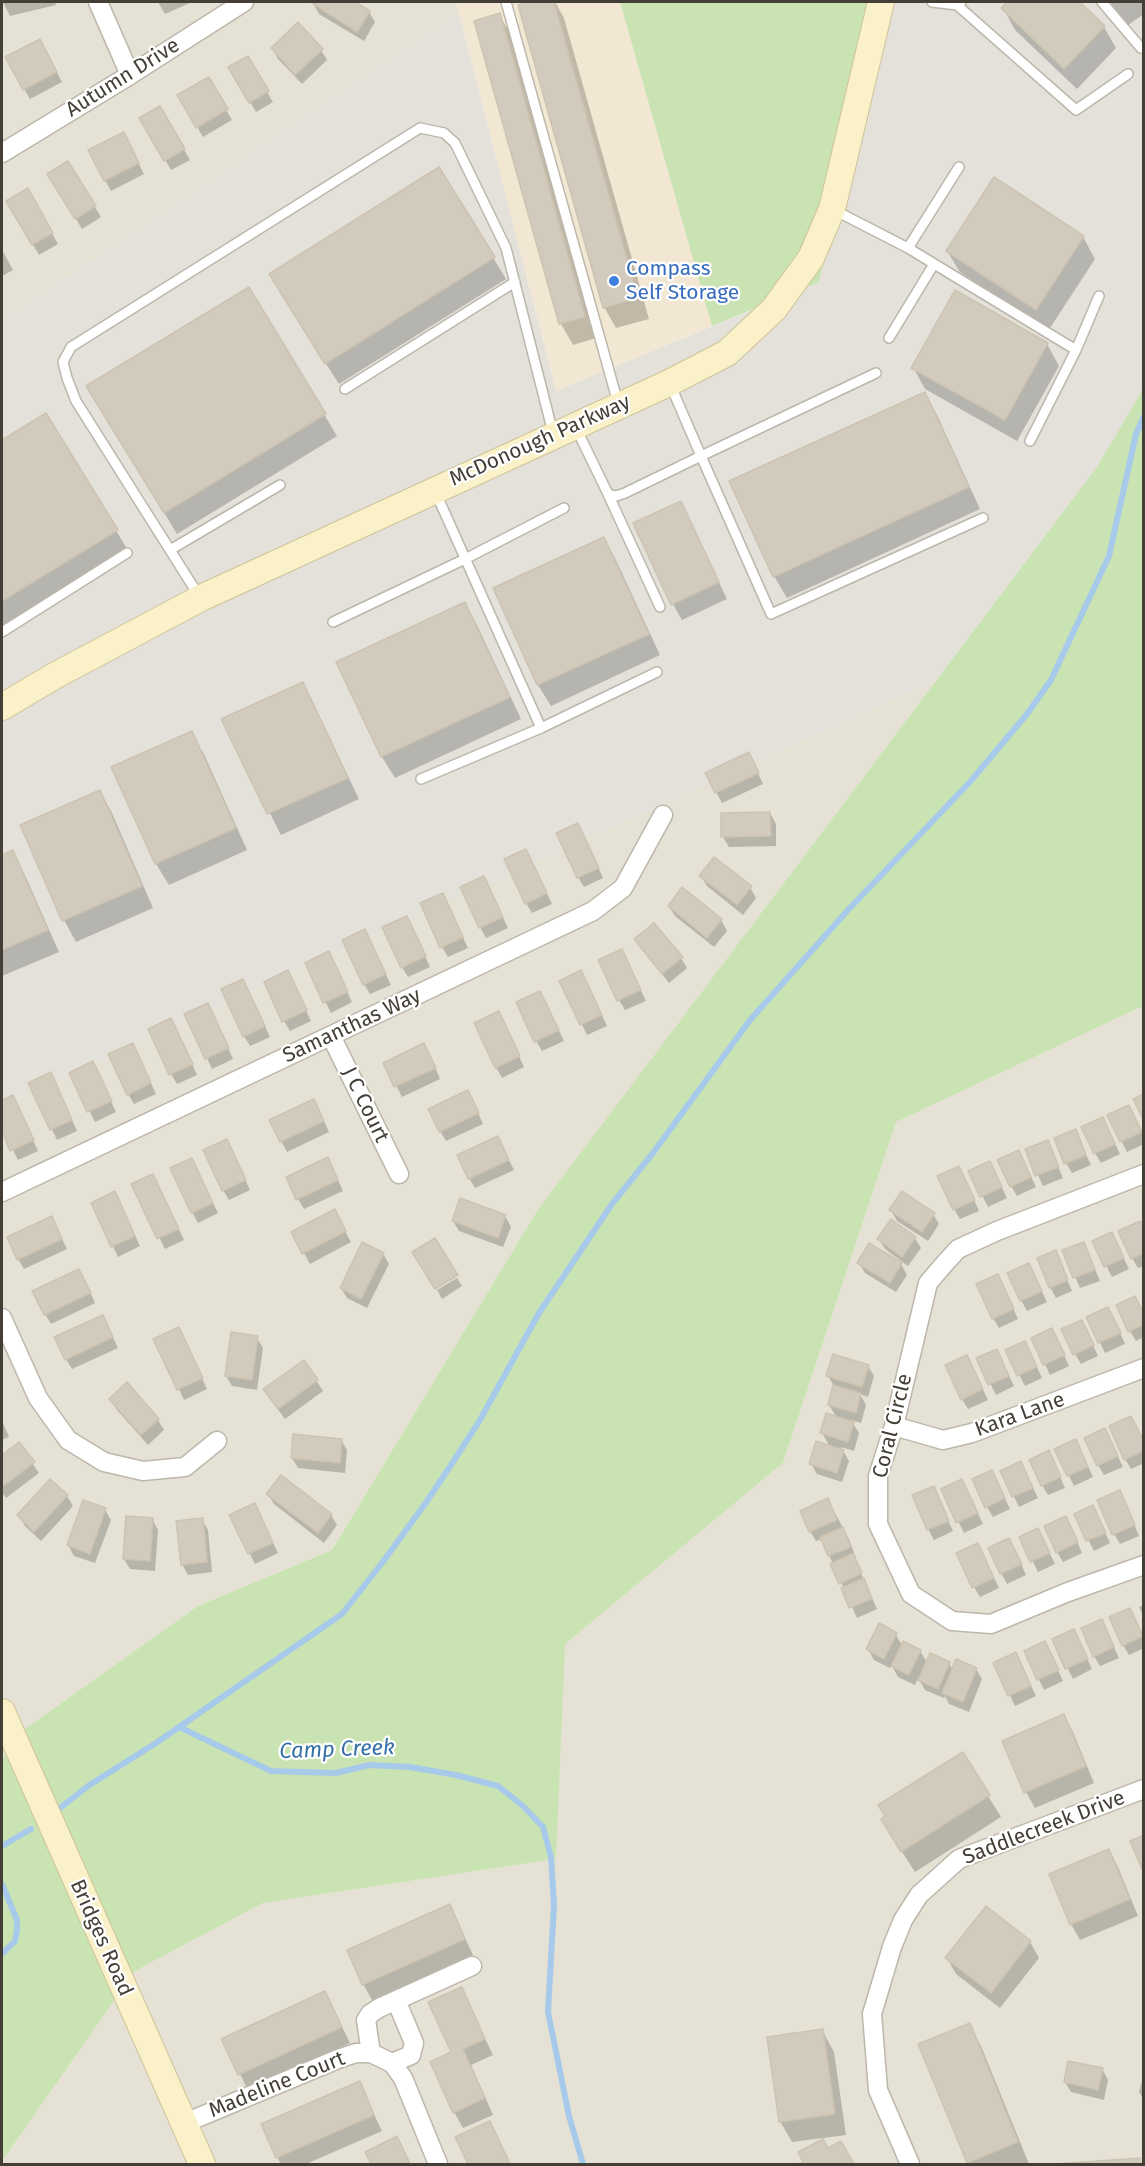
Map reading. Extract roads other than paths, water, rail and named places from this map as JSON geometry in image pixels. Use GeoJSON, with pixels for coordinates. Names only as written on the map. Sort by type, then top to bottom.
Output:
{"type":"FeatureCollection","features":[{"type":"Feature","properties":{"kind":"street"},"geometry":{"type":"LineString","coordinates":[[98,2],[130,75]]}},
{"type":"Feature","properties":{"kind":"street","name":"Autumn Drive"},"geometry":{"type":"LineString","coordinates":[[2,153],[244,2]]}},
{"type":"Feature","properties":{"kind":"street","name":"McDonough Parkway"},"geometry":{"type":"LineString","coordinates":[[2,707],[56,675],[201,598],[618,406],[727,352],[774,309],[811,258],[832,209],[881,2]]}},
{"type":"Feature","properties":{"kind":"street","name":"Samanthas Way"},"geometry":{"type":"LineString","coordinates":[[2,1192],[593,911],[623,888],[663,815]]}},
{"type":"Feature","properties":{"kind":"street","name":"J C Court"},"geometry":{"type":"LineString","coordinates":[[331,1036],[399,1174]]}},
{"type":"Feature","properties":{"kind":"street","name":"Coral Circle"},"geometry":{"type":"LineString","coordinates":[[1143,1174],[997,1231],[958,1249],[928,1283],[894,1426],[878,1476],[878,1524],[911,1594],[952,1621],[991,1624],[1143,1564]]}},
{"type":"Feature","properties":{"kind":"street"},"geometry":{"type":"LineString","coordinates":[[2,1318],[38,1398],[68,1440],[104,1462],[143,1471],[185,1467],[217,1441]]}},
{"type":"Feature","properties":{"kind":"street","name":"Kara Lane"},"geometry":{"type":"LineString","coordinates":[[894,1426],[943,1440],[953,1438],[972,1433],[1143,1368]]}},
{"type":"Feature","properties":{"kind":"street","name":"Bridges Road"},"geometry":{"type":"LineString","coordinates":[[2,1712],[64,1857],[202,2164]]}},
{"type":"Feature","properties":{"kind":"street","name":"Saddlecreek Drive"},"geometry":{"type":"LineString","coordinates":[[910,2164],[878,2090],[872,2014],[892,1947],[903,1920],[919,1895],[959,1859],[1143,1789]]}},
{"type":"Feature","properties":{"kind":"street","name":"Madeline Court"},"geometry":{"type":"LineString","coordinates":[[371,2053],[366,2020],[370,2014],[472,1966]]}},
{"type":"Feature","properties":{"kind":"street"},"geometry":{"type":"LineString","coordinates":[[396,2000],[414,2043],[411,2055],[392,2063],[403,2078],[438,2164]]}},
{"type":"Feature","properties":{"kind":"street","name":"Madeline Court"},"geometry":{"type":"LineString","coordinates":[[185,2123],[356,2053],[371,2053],[392,2063]]}},
{"type":"Feature","properties":{"kind":"lane"},"geometry":{"type":"LineString","coordinates":[[506,2],[618,406]]}},
{"type":"Feature","properties":{"kind":"lane"},"geometry":{"type":"LineString","coordinates":[[932,2],[959,3],[1076,110],[1128,75]]}},
{"type":"Feature","properties":{"kind":"lane"},"geometry":{"type":"LineString","coordinates":[[1102,2],[1141,48],[1143,46]]}},
{"type":"Feature","properties":{"kind":"lane"},"geometry":{"type":"LineString","coordinates":[[201,598],[76,401],[63,362],[71,347],[420,128],[444,133],[455,143],[506,248],[564,430],[608,494],[660,607]]}},
{"type":"Feature","properties":{"kind":"lane"},"geometry":{"type":"LineString","coordinates":[[908,248],[958,167]]}},
{"type":"Feature","properties":{"kind":"lane"},"geometry":{"type":"LineString","coordinates":[[832,209],[908,248],[1076,350]]}},
{"type":"Feature","properties":{"kind":"lane"},"geometry":{"type":"LineString","coordinates":[[889,338],[934,264]]}},
{"type":"Feature","properties":{"kind":"lane"},"geometry":{"type":"LineString","coordinates":[[345,389],[515,282]]}},
{"type":"Feature","properties":{"kind":"lane"},"geometry":{"type":"LineString","coordinates":[[1030,441],[1076,350],[1100,296]]}},
{"type":"Feature","properties":{"kind":"lane"},"geometry":{"type":"LineString","coordinates":[[608,494],[616,496],[625,493],[876,373]]}},
{"type":"Feature","properties":{"kind":"lane"},"geometry":{"type":"LineString","coordinates":[[669,382],[771,614],[983,518]]}},
{"type":"Feature","properties":{"kind":"lane"},"geometry":{"type":"LineString","coordinates":[[170,550],[280,485]]}},
{"type":"Feature","properties":{"kind":"lane"},"geometry":{"type":"LineString","coordinates":[[434,489],[541,728]]}},
{"type":"Feature","properties":{"kind":"lane"},"geometry":{"type":"LineString","coordinates":[[333,622],[465,559],[564,508]]}},
{"type":"Feature","properties":{"kind":"lane"},"geometry":{"type":"LineString","coordinates":[[2,632],[127,553]]}},
{"type":"Feature","properties":{"kind":"lane"},"geometry":{"type":"LineString","coordinates":[[421,779],[541,728],[657,672]]}},
{"type":"Feature","properties":{"kind":"waterway"},"geometry":{"type":"LineString","coordinates":[[60,1808],[88,1786],[156,1743],[342,1614],[382,1563],[425,1504],[480,1420],[539,1313],[612,1204],[653,1153],[750,1020],[848,910],[969,783],[1027,714],[1051,680],[1109,556],[1136,434],[1144,416]]}},
{"type":"Feature","properties":{"kind":"waterway","name":"Camp Creek"},"geometry":{"type":"LineString","coordinates":[[179,1727],[271,1771],[336,1773],[369,1765],[410,1767],[456,1775],[498,1786],[523,1806],[543,1827],[551,1857],[554,1905],[548,2012],[569,2116],[583,2164]]}},
{"type":"Feature","properties":{"kind":"waterway","name":"Camp Creek"},"geometry":{"type":"LineString","coordinates":[[2,1846],[31,1829]]}},
{"type":"Feature","properties":{"kind":"waterway","name":"Camp Creek"},"geometry":{"type":"LineString","coordinates":[[2,1884],[17,1920],[15,1941],[2,1954]]}},
{"type":"Feature","properties":{"kind":"place","name":"Compass Self Storage"},"geometry":{"type":"Point","coordinates":[614,281]}}]}
